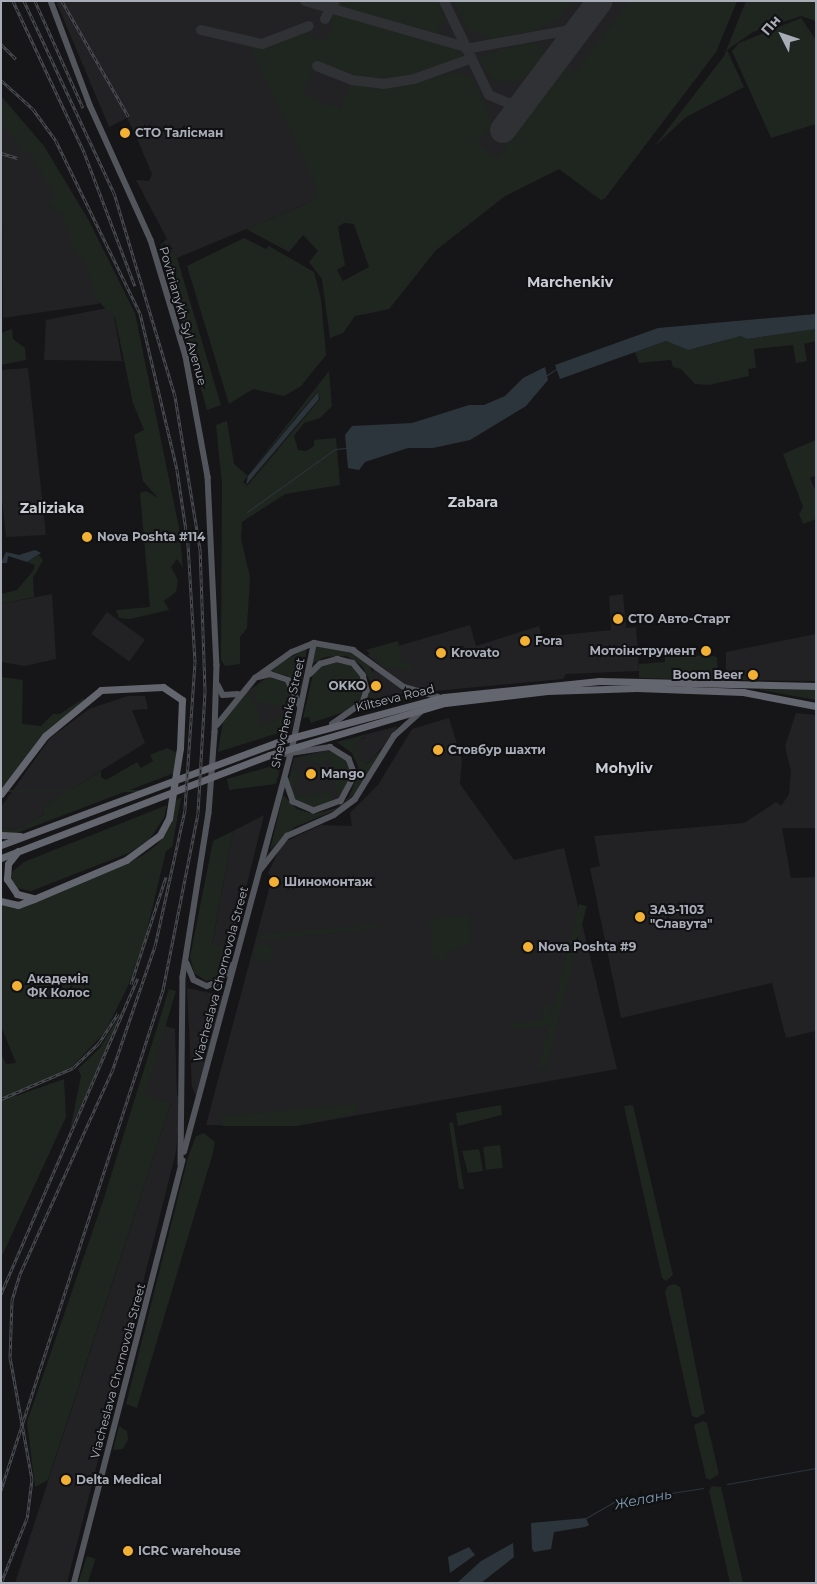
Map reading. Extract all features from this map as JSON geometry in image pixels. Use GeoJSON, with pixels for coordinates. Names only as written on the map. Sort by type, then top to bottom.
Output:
{"type":"FeatureCollection","features":[{"type":"Feature","properties":{"kind":"highway","name":"Kiltseva Road"},"geometry":{"type":"LineString","coordinates":[[1,845],[150,786],[229,758],[310,731],[441,698],[511,687],[599,681],[816,686]]}},
{"type":"Feature","properties":{"kind":"highway"},"geometry":{"type":"LineString","coordinates":[[1,796],[46,736],[101,690],[163,687],[182,700],[181,743],[170,809],[160,835],[126,860],[36,898],[18,905],[1,901]]}},
{"type":"Feature","properties":{"kind":"highway","name":"Kiltseva Road"},"geometry":{"type":"LineString","coordinates":[[1,858],[147,800],[225,772],[427,708],[497,696],[600,688],[728,690],[816,706]]}},
{"type":"Feature","properties":{"kind":"highway"},"geometry":{"type":"LineString","coordinates":[[1,835],[23,836]]}},
{"type":"Feature","properties":{"kind":"highway"},"geometry":{"type":"LineString","coordinates":[[19,850],[8,864],[7,879],[17,894],[36,898]]}},
{"type":"Feature","properties":{"kind":"main road","name":"Povitrianykh Syl Avenue"},"geometry":{"type":"LineString","coordinates":[[49,1],[90,105],[151,240],[186,358],[208,477],[217,665],[211,796]]}},
{"type":"Feature","properties":{"kind":"main road"},"geometry":{"type":"LineString","coordinates":[[314,643],[353,650],[404,687],[441,698]]}},
{"type":"Feature","properties":{"kind":"main road","name":"Shevchenka Street"},"geometry":{"type":"LineString","coordinates":[[258,875],[301,710],[314,643]]}},
{"type":"Feature","properties":{"kind":"main road","name":"Shevchenka Street"},"geometry":{"type":"LineString","coordinates":[[215,732],[218,721],[240,693],[255,678],[292,652],[314,643]]}},
{"type":"Feature","properties":{"kind":"main road"},"geometry":{"type":"LineString","coordinates":[[308,675],[320,664],[336,659],[352,663],[363,675],[367,690],[363,703],[332,725]]}},
{"type":"Feature","properties":{"kind":"main road"},"geometry":{"type":"LineString","coordinates":[[217,665],[220,693],[231,697],[240,693]]}},
{"type":"Feature","properties":{"kind":"main road"},"geometry":{"type":"LineString","coordinates":[[255,678],[270,674],[288,680],[299,698],[301,710]]}},
{"type":"Feature","properties":{"kind":"main road"},"geometry":{"type":"LineString","coordinates":[[258,875],[287,836],[334,815],[354,800],[399,730],[427,708]]}},
{"type":"Feature","properties":{"kind":"main road"},"geometry":{"type":"LineString","coordinates":[[284,776],[293,802],[305,809],[329,809],[345,797],[355,778],[349,759],[330,747],[308,747]]}},
{"type":"Feature","properties":{"kind":"main road","name":"Viacheslava Chornovola Street"},"geometry":{"type":"LineString","coordinates":[[181,1164],[184,1113],[182,994],[186,956],[211,796]]}},
{"type":"Feature","properties":{"kind":"main road","name":"Viacheslava Chornovola Street"},"geometry":{"type":"LineString","coordinates":[[74,1583],[181,1164],[258,875]]}},
{"type":"Feature","properties":{"kind":"main road"},"geometry":{"type":"LineString","coordinates":[[186,956],[190,975],[207,986],[221,981],[236,960]]}},
{"type":"Feature","properties":{"kind":"main road"},"geometry":{"type":"LineString","coordinates":[[184,1113],[188,1118],[195,1115]]}},
{"type":"Feature","properties":{"kind":"shaded area"},"geometry":{"type":"Polygon","coordinates":[[[56,1],[737,1],[716,52],[605,198],[601,200],[559,169],[505,196],[436,250],[389,309],[355,316],[344,329],[371,272],[354,224],[313,201],[177,258],[136,180],[149,181],[152,174],[136,136],[127,118],[109,127],[56,1]]]}},
{"type":"Feature","properties":{"kind":"shaded area"},"geometry":{"type":"Polygon","coordinates":[[[339,1],[437,1],[446,20],[436,33],[336,6],[339,1]]]}},
{"type":"Feature","properties":{"kind":"shaded area"},"geometry":{"type":"Polygon","coordinates":[[[454,1],[573,1],[560,18],[532,31],[493,39],[467,29],[454,1]]]}},
{"type":"Feature","properties":{"kind":"shaded area"},"geometry":{"type":"Polygon","coordinates":[[[629,1],[737,1],[716,52],[605,198],[601,200],[559,169],[505,196],[436,250],[389,309],[355,316],[343,333],[330,338],[322,279],[309,262],[318,251],[303,235],[289,252],[246,229],[313,201],[317,188],[249,44],[263,45],[308,29],[313,39],[324,40],[331,32],[332,13],[459,48],[463,57],[398,79],[363,78],[316,62],[303,94],[341,109],[351,83],[399,86],[455,72],[473,78],[493,123],[477,144],[496,159],[566,67],[574,73],[629,1]],[[344,223],[338,227],[345,265],[337,270],[343,281],[369,267],[354,224],[344,223]]]}},
{"type":"Feature","properties":{"kind":"shaded area"},"geometry":{"type":"Polygon","coordinates":[[[746,1],[816,1],[816,21],[801,16],[753,32],[727,50],[744,87],[686,117],[654,147],[724,56],[746,1]]]}},
{"type":"Feature","properties":{"kind":"shaded area"},"geometry":{"type":"Polygon","coordinates":[[[801,18],[816,40],[816,124],[771,138],[732,51],[739,43],[801,18]]]}},
{"type":"Feature","properties":{"kind":"shaded area"},"geometry":{"type":"Polygon","coordinates":[[[536,43],[546,52],[530,74],[514,83],[493,80],[477,59],[503,49],[536,43]]]}},
{"type":"Feature","properties":{"kind":"shaded area"},"geometry":{"type":"Polygon","coordinates":[[[1,96],[44,146],[88,219],[135,313],[179,528],[183,568],[177,559],[171,567],[178,580],[176,592],[164,601],[169,610],[130,619],[119,618],[116,610],[150,607],[140,493],[146,491],[158,498],[143,481],[134,435],[144,430],[133,403],[115,318],[95,298],[85,261],[75,251],[61,212],[54,214],[54,208],[47,203],[54,194],[28,151],[19,152],[21,145],[1,124],[1,96]]]}},
{"type":"Feature","properties":{"kind":"shaded area"},"geometry":{"type":"Polygon","coordinates":[[[1,108],[48,171],[103,301],[98,304],[3,318],[1,108]]]}},
{"type":"Feature","properties":{"kind":"shaded area"},"geometry":{"type":"Polygon","coordinates":[[[244,238],[266,249],[269,246],[314,272],[321,299],[326,355],[301,386],[284,396],[253,389],[229,404],[187,266],[244,238]]]}},
{"type":"Feature","properties":{"kind":"shaded area"},"geometry":{"type":"Polygon","coordinates":[[[167,239],[177,258],[221,405],[207,410],[160,245],[167,239]]]}},
{"type":"Feature","properties":{"kind":"shaded area"},"geometry":{"type":"Polygon","coordinates":[[[107,308],[114,317],[122,361],[44,360],[46,320],[107,308]]]}},
{"type":"Feature","properties":{"kind":"shaded area"},"geometry":{"type":"Polygon","coordinates":[[[816,314],[816,329],[747,339],[741,336],[688,350],[666,341],[560,379],[555,365],[658,328],[816,314]]]}},
{"type":"Feature","properties":{"kind":"shaded area"},"geometry":{"type":"Polygon","coordinates":[[[12,329],[13,339],[25,348],[26,360],[1,365],[1,333],[12,329]]]}},
{"type":"Feature","properties":{"kind":"shaded area"},"geometry":{"type":"Polygon","coordinates":[[[816,329],[816,341],[804,344],[807,361],[796,363],[793,345],[754,349],[756,368],[748,369],[749,376],[709,385],[695,384],[681,369],[673,367],[671,360],[639,363],[635,352],[666,341],[688,350],[741,336],[747,339],[816,329]]]}},
{"type":"Feature","properties":{"kind":"shaded area"},"geometry":{"type":"Polygon","coordinates":[[[545,367],[548,380],[526,406],[470,440],[433,448],[408,448],[365,462],[359,470],[348,468],[345,435],[352,426],[412,423],[469,405],[484,405],[505,396],[523,378],[545,367]]]}},
{"type":"Feature","properties":{"kind":"shaded area"},"geometry":{"type":"Polygon","coordinates":[[[28,368],[46,535],[6,537],[1,489],[1,370],[28,368]]]}},
{"type":"Feature","properties":{"kind":"shaded area"},"geometry":{"type":"Polygon","coordinates":[[[329,371],[332,406],[320,418],[304,423],[294,436],[298,450],[306,451],[314,446],[314,440],[336,438],[340,485],[285,494],[242,522],[241,539],[250,577],[247,628],[240,637],[240,664],[225,666],[221,660],[222,484],[216,425],[227,421],[234,464],[248,476],[243,482],[247,486],[320,399],[318,391],[248,475],[329,371]]]}},
{"type":"Feature","properties":{"kind":"shaded area"},"geometry":{"type":"Polygon","coordinates":[[[318,392],[319,399],[246,485],[248,476],[318,392]]]}},
{"type":"Feature","properties":{"kind":"shaded area"},"geometry":{"type":"Polygon","coordinates":[[[816,440],[816,475],[810,478],[816,492],[816,519],[803,524],[799,514],[803,507],[783,454],[816,440]]]}},
{"type":"Feature","properties":{"kind":"shaded area"},"geometry":{"type":"Polygon","coordinates":[[[35,550],[41,553],[27,562],[8,556],[7,563],[1,563],[6,552],[19,555],[35,550]]]}},
{"type":"Feature","properties":{"kind":"shaded area"},"geometry":{"type":"Polygon","coordinates":[[[39,555],[43,560],[33,578],[34,597],[1,604],[1,594],[17,590],[33,571],[35,565],[27,562],[39,555]]]}},
{"type":"Feature","properties":{"kind":"shaded area"},"geometry":{"type":"Polygon","coordinates":[[[52,594],[56,659],[25,666],[1,662],[1,604],[52,594]]]}},
{"type":"Feature","properties":{"kind":"shaded area"},"geometry":{"type":"Polygon","coordinates":[[[623,594],[626,628],[636,627],[639,671],[566,674],[563,679],[424,692],[408,687],[367,655],[470,625],[476,646],[539,626],[542,637],[611,630],[609,596],[623,594]]]}},
{"type":"Feature","properties":{"kind":"shaded area"},"geometry":{"type":"Polygon","coordinates":[[[107,612],[145,640],[129,661],[91,634],[107,612]]]}},
{"type":"Feature","properties":{"kind":"shaded area"},"geometry":{"type":"Polygon","coordinates":[[[816,634],[816,681],[726,680],[726,652],[816,634]]]}},
{"type":"Feature","properties":{"kind":"shaded area"},"geometry":{"type":"Polygon","coordinates":[[[398,641],[402,663],[410,662],[414,670],[385,668],[366,650],[398,641]]]}},
{"type":"Feature","properties":{"kind":"shaded area"},"geometry":{"type":"Polygon","coordinates":[[[317,645],[353,652],[368,662],[374,676],[370,681],[362,666],[347,656],[325,657],[312,664],[317,645]]]}},
{"type":"Feature","properties":{"kind":"shaded area"},"geometry":{"type":"Polygon","coordinates":[[[307,648],[301,691],[288,676],[267,671],[307,648]]]}},
{"type":"Feature","properties":{"kind":"shaded area"},"geometry":{"type":"Polygon","coordinates":[[[709,655],[717,657],[718,680],[639,678],[639,664],[665,662],[665,657],[709,655]]]}},
{"type":"Feature","properties":{"kind":"shaded area"},"geometry":{"type":"Polygon","coordinates":[[[336,661],[348,664],[360,674],[363,682],[361,699],[347,711],[311,723],[309,717],[303,718],[313,674],[322,665],[336,661]]]}},
{"type":"Feature","properties":{"kind":"shaded area"},"geometry":{"type":"Polygon","coordinates":[[[374,667],[399,686],[417,695],[364,706],[374,667]]]}},
{"type":"Feature","properties":{"kind":"shaded area"},"geometry":{"type":"Polygon","coordinates":[[[269,676],[297,700],[293,721],[254,728],[245,693],[269,676]]]}},
{"type":"Feature","properties":{"kind":"shaded area"},"geometry":{"type":"Polygon","coordinates":[[[1,677],[23,680],[22,724],[41,726],[53,714],[60,714],[84,698],[84,702],[43,735],[1,791],[1,677]]]}},
{"type":"Feature","properties":{"kind":"shaded area"},"geometry":{"type":"Polygon","coordinates":[[[269,677],[288,684],[295,707],[258,703],[251,690],[269,677]]]}},
{"type":"Feature","properties":{"kind":"shaded area"},"geometry":{"type":"Polygon","coordinates":[[[373,686],[375,701],[411,694],[422,697],[361,710],[373,686]]]}},
{"type":"Feature","properties":{"kind":"shaded area"},"geometry":{"type":"Polygon","coordinates":[[[760,690],[816,690],[816,700],[760,690]]]}},
{"type":"Feature","properties":{"kind":"shaded area"},"geometry":{"type":"Polygon","coordinates":[[[248,692],[260,712],[259,725],[276,722],[275,718],[292,712],[295,715],[291,729],[218,752],[223,721],[248,692]]]}},
{"type":"Feature","properties":{"kind":"shaded area"},"geometry":{"type":"Polygon","coordinates":[[[128,696],[145,696],[148,709],[132,710],[145,743],[43,807],[44,815],[14,830],[1,828],[1,807],[50,738],[89,709],[128,696]]]}},
{"type":"Feature","properties":{"kind":"shaded area"},"geometry":{"type":"Polygon","coordinates":[[[796,713],[816,715],[816,828],[782,828],[791,878],[816,877],[816,1031],[786,1038],[772,983],[621,1018],[590,868],[600,866],[594,836],[744,823],[776,802],[781,806],[789,794],[791,771],[785,746],[796,713]]]}},
{"type":"Feature","properties":{"kind":"shaded area"},"geometry":{"type":"Polygon","coordinates":[[[449,718],[462,760],[460,784],[514,860],[564,848],[617,1069],[297,1126],[206,1125],[272,878],[268,873],[279,850],[286,841],[321,825],[352,826],[350,813],[378,785],[412,729],[449,718]]]}},
{"type":"Feature","properties":{"kind":"shaded area"},"geometry":{"type":"Polygon","coordinates":[[[398,726],[351,799],[384,745],[367,764],[359,759],[352,748],[354,742],[367,737],[339,743],[342,745],[336,742],[398,726]]]}},
{"type":"Feature","properties":{"kind":"shaded area"},"geometry":{"type":"Polygon","coordinates":[[[365,735],[353,747],[360,752],[359,759],[367,764],[386,745],[355,793],[338,809],[295,827],[270,850],[283,795],[297,809],[314,814],[337,808],[349,797],[360,770],[352,753],[338,743],[365,735]]]}},
{"type":"Feature","properties":{"kind":"shaded area"},"geometry":{"type":"Polygon","coordinates":[[[167,748],[177,753],[174,773],[1,839],[1,828],[14,830],[44,815],[42,807],[101,771],[101,777],[106,780],[137,762],[141,768],[153,761],[150,755],[167,748]]]}},
{"type":"Feature","properties":{"kind":"shaded area"},"geometry":{"type":"Polygon","coordinates":[[[331,749],[352,772],[352,778],[338,801],[299,803],[290,774],[294,758],[331,749]]]}},
{"type":"Feature","properties":{"kind":"shaded area"},"geometry":{"type":"Polygon","coordinates":[[[331,751],[344,757],[351,771],[350,782],[339,799],[330,758],[323,764],[295,759],[331,751]]]}},
{"type":"Feature","properties":{"kind":"shaded area"},"geometry":{"type":"Polygon","coordinates":[[[282,763],[276,784],[229,790],[227,779],[282,763]]]}},
{"type":"Feature","properties":{"kind":"shaded area"},"geometry":{"type":"Polygon","coordinates":[[[294,767],[299,776],[294,788],[298,797],[330,792],[332,804],[312,810],[294,800],[287,781],[294,767]]]}},
{"type":"Feature","properties":{"kind":"shaded area"},"geometry":{"type":"Polygon","coordinates":[[[1,790],[155,790],[155,792],[1,792],[1,790]]]}},
{"type":"Feature","properties":{"kind":"shaded area"},"geometry":{"type":"Polygon","coordinates":[[[181,798],[172,847],[166,851],[145,938],[128,986],[105,1032],[69,1070],[14,1092],[16,1096],[64,1079],[66,1117],[1,1258],[1,1053],[6,1064],[16,1063],[1,1026],[1,904],[18,908],[36,902],[142,856],[158,844],[169,824],[176,800],[181,798]]]}},
{"type":"Feature","properties":{"kind":"shaded area"},"geometry":{"type":"Polygon","coordinates":[[[167,805],[164,818],[149,840],[129,853],[31,891],[16,888],[12,881],[11,873],[24,862],[167,805]]]}},
{"type":"Feature","properties":{"kind":"shaded area"},"geometry":{"type":"Polygon","coordinates":[[[264,815],[231,949],[212,945],[233,831],[264,815]]]}},
{"type":"Feature","properties":{"kind":"shaded area"},"geometry":{"type":"Polygon","coordinates":[[[233,831],[212,944],[231,949],[224,972],[219,978],[206,981],[194,973],[190,957],[213,841],[233,831]]]}},
{"type":"Feature","properties":{"kind":"shaded area"},"geometry":{"type":"Polygon","coordinates":[[[579,904],[587,906],[546,1070],[538,1068],[579,904]]]}},
{"type":"Feature","properties":{"kind":"shaded area"},"geometry":{"type":"Polygon","coordinates":[[[469,915],[472,943],[447,953],[446,962],[433,958],[429,919],[469,915]]]}},
{"type":"Feature","properties":{"kind":"shaded area"},"geometry":{"type":"Polygon","coordinates":[[[380,924],[380,928],[261,940],[257,935],[380,924]]]}},
{"type":"Feature","properties":{"kind":"shaded area"},"geometry":{"type":"Polygon","coordinates":[[[263,943],[270,946],[273,953],[270,960],[263,963],[256,960],[253,953],[256,946],[263,943]]]}},
{"type":"Feature","properties":{"kind":"shaded area"},"geometry":{"type":"Polygon","coordinates":[[[187,988],[224,996],[196,1096],[192,1087],[187,988]]]}},
{"type":"Feature","properties":{"kind":"shaded area"},"geometry":{"type":"Polygon","coordinates":[[[169,989],[176,991],[145,1095],[171,1103],[48,1480],[35,1487],[27,1422],[103,1201],[169,989]]]}},
{"type":"Feature","properties":{"kind":"shaded area"},"geometry":{"type":"Polygon","coordinates":[[[549,1003],[553,1026],[510,1030],[513,1023],[543,1020],[541,1007],[549,1003]]]}},
{"type":"Feature","properties":{"kind":"shaded area"},"geometry":{"type":"Polygon","coordinates":[[[125,1006],[70,1130],[81,1076],[78,1069],[100,1048],[125,1006]]]}},
{"type":"Feature","properties":{"kind":"shaded area"},"geometry":{"type":"Polygon","coordinates":[[[165,1026],[175,1029],[177,1095],[181,1097],[176,1152],[67,1583],[15,1583],[171,1103],[144,1095],[165,1026]]]}},
{"type":"Feature","properties":{"kind":"shaded area"},"geometry":{"type":"Polygon","coordinates":[[[357,1104],[357,1113],[297,1126],[222,1126],[220,1116],[357,1104]]]}},
{"type":"Feature","properties":{"kind":"shaded area"},"geometry":{"type":"Polygon","coordinates":[[[501,1105],[502,1115],[458,1126],[456,1113],[501,1105]]]}},
{"type":"Feature","properties":{"kind":"shaded area"},"geometry":{"type":"Polygon","coordinates":[[[633,1105],[673,1275],[666,1281],[662,1278],[624,1106],[633,1105]]]}},
{"type":"Feature","properties":{"kind":"shaded area"},"geometry":{"type":"Polygon","coordinates":[[[453,1122],[464,1189],[459,1189],[449,1123],[453,1122]]]}},
{"type":"Feature","properties":{"kind":"shaded area"},"geometry":{"type":"Polygon","coordinates":[[[204,1133],[215,1142],[213,1153],[137,1408],[126,1404],[188,1157],[196,1136],[204,1133]]]}},
{"type":"Feature","properties":{"kind":"shaded area"},"geometry":{"type":"Polygon","coordinates":[[[500,1145],[503,1168],[486,1170],[483,1147],[500,1145]]]}},
{"type":"Feature","properties":{"kind":"shaded area"},"geometry":{"type":"Polygon","coordinates":[[[479,1149],[483,1171],[468,1173],[462,1151],[479,1149]]]}},
{"type":"Feature","properties":{"kind":"shaded area"},"geometry":{"type":"Polygon","coordinates":[[[675,1284],[680,1287],[705,1413],[697,1418],[692,1416],[665,1292],[668,1286],[675,1284]]]}},
{"type":"Feature","properties":{"kind":"shaded area"},"geometry":{"type":"Polygon","coordinates":[[[703,1421],[707,1423],[719,1474],[710,1480],[706,1478],[694,1425],[703,1421]]]}},
{"type":"Feature","properties":{"kind":"shaded area"},"geometry":{"type":"Polygon","coordinates":[[[119,1426],[127,1431],[128,1440],[123,1449],[113,1450],[119,1426]]]}},
{"type":"Feature","properties":{"kind":"shaded area"},"geometry":{"type":"Polygon","coordinates":[[[712,1486],[721,1487],[743,1583],[730,1583],[709,1491],[712,1486]]]}},
{"type":"Feature","properties":{"kind":"shaded area"},"geometry":{"type":"Polygon","coordinates":[[[586,1518],[589,1525],[585,1527],[554,1532],[551,1549],[534,1552],[532,1549],[531,1523],[586,1518]]]}},
{"type":"Feature","properties":{"kind":"shaded area"},"geometry":{"type":"Polygon","coordinates":[[[513,1543],[514,1557],[481,1583],[457,1583],[481,1561],[513,1543]]]}},
{"type":"Feature","properties":{"kind":"shaded area"},"geometry":{"type":"Polygon","coordinates":[[[469,1547],[475,1555],[450,1573],[448,1557],[469,1547]]]}},
{"type":"Feature","properties":{"kind":"shaded area"},"geometry":{"type":"Polygon","coordinates":[[[87,1556],[96,1559],[88,1583],[78,1583],[87,1556]]]}},
{"type":"Feature","properties":{"kind":"waterway"},"geometry":{"type":"LineString","coordinates":[[547,375],[556,369]]}},
{"type":"Feature","properties":{"kind":"waterway"},"geometry":{"type":"LineString","coordinates":[[247,512],[335,449],[346,448]]}},
{"type":"Feature","properties":{"kind":"waterway","name":"Желань"},"geometry":{"type":"LineString","coordinates":[[727,1484],[816,1468]]}},
{"type":"Feature","properties":{"kind":"waterway","name":"Желань"},"geometry":{"type":"LineString","coordinates":[[586,1518],[614,1502],[703,1488]]}},
{"type":"Feature","properties":{"kind":"taxiway"},"geometry":{"type":"LineString","coordinates":[[305,1],[465,47]]}},
{"type":"Feature","properties":{"kind":"taxiway"},"geometry":{"type":"LineString","coordinates":[[325,19],[335,1]]}},
{"type":"Feature","properties":{"kind":"taxiway"},"geometry":{"type":"LineString","coordinates":[[444,1],[489,95],[510,104],[530,94]]}},
{"type":"Feature","properties":{"kind":"taxiway"},"geometry":{"type":"LineString","coordinates":[[201,30],[262,44],[309,26]]}},
{"type":"Feature","properties":{"kind":"taxiway"},"geometry":{"type":"LineString","coordinates":[[466,49],[580,28]]}},
{"type":"Feature","properties":{"kind":"taxiway"},"geometry":{"type":"LineString","coordinates":[[317,66],[352,80],[383,84],[414,79],[470,59]]}},
{"type":"Feature","properties":{"kind":"runway"},"geometry":{"type":"LineString","coordinates":[[503,130],[600,1]]}},
{"type":"Feature","properties":{"kind":"railway"},"geometry":{"type":"LineString","coordinates":[[13,1],[84,152],[135,286]]}},
{"type":"Feature","properties":{"kind":"railway"},"geometry":{"type":"LineString","coordinates":[[1,1490],[163,990],[198,813],[205,690],[200,549],[175,396],[114,193],[24,1]]}},
{"type":"Feature","properties":{"kind":"railway"},"geometry":{"type":"LineString","coordinates":[[35,1],[83,108]]}},
{"type":"Feature","properties":{"kind":"railway"},"geometry":{"type":"LineString","coordinates":[[62,1],[128,116]]}},
{"type":"Feature","properties":{"kind":"railway"},"geometry":{"type":"LineString","coordinates":[[1,44],[16,59]]}},
{"type":"Feature","properties":{"kind":"railway"},"geometry":{"type":"LineString","coordinates":[[1,80],[33,109],[56,141],[140,313],[177,470],[188,544],[195,662],[185,810],[155,946],[113,1069],[20,1274],[12,1301],[10,1357],[32,1479],[27,1518],[1,1583]]}},
{"type":"Feature","properties":{"kind":"railway"},"geometry":{"type":"LineString","coordinates":[[1,153],[17,158]]}},
{"type":"Feature","properties":{"kind":"railway"},"geometry":{"type":"LineString","coordinates":[[131,984],[166,877]]}},
{"type":"Feature","properties":{"kind":"railway"},"geometry":{"type":"LineString","coordinates":[[1,1294],[138,978]]}},
{"type":"Feature","properties":{"kind":"railway"},"geometry":{"type":"LineString","coordinates":[[1,1099],[73,1068],[99,1043],[118,1014]]}},
{"type":"Feature","properties":{"kind":"place","name":"СТО Талісман"},"geometry":{"type":"Point","coordinates":[125,133]}},
{"type":"Feature","properties":{"kind":"place","name":"Nova Poshta #114"},"geometry":{"type":"Point","coordinates":[87,537]}},
{"type":"Feature","properties":{"kind":"place","name":"СТО Авто-Старт"},"geometry":{"type":"Point","coordinates":[618,619]}},
{"type":"Feature","properties":{"kind":"place","name":"Fora"},"geometry":{"type":"Point","coordinates":[525,641]}},
{"type":"Feature","properties":{"kind":"place","name":"Мотоінструмент"},"geometry":{"type":"Point","coordinates":[706,651]}},
{"type":"Feature","properties":{"kind":"place","name":"Krovato"},"geometry":{"type":"Point","coordinates":[441,653]}},
{"type":"Feature","properties":{"kind":"place","name":"Boom Beer"},"geometry":{"type":"Point","coordinates":[753,675]}},
{"type":"Feature","properties":{"kind":"place","name":"OKKO"},"geometry":{"type":"Point","coordinates":[376,686]}},
{"type":"Feature","properties":{"kind":"place","name":"Стовбур шахти"},"geometry":{"type":"Point","coordinates":[438,750]}},
{"type":"Feature","properties":{"kind":"place","name":"Mango"},"geometry":{"type":"Point","coordinates":[311,774]}},
{"type":"Feature","properties":{"kind":"place","name":"Шиномонтаж"},"geometry":{"type":"Point","coordinates":[274,882]}},
{"type":"Feature","properties":{"kind":"place","name":"ЗАЗ-1103 \"Славута\""},"geometry":{"type":"Point","coordinates":[640,917]}},
{"type":"Feature","properties":{"kind":"place","name":"Nova Poshta #9"},"geometry":{"type":"Point","coordinates":[528,947]}},
{"type":"Feature","properties":{"kind":"place","name":"Академія ФК Колос"},"geometry":{"type":"Point","coordinates":[17,986]}},
{"type":"Feature","properties":{"kind":"place","name":"Delta Medical"},"geometry":{"type":"Point","coordinates":[66,1480]}},
{"type":"Feature","properties":{"kind":"place","name":"ICRC warehouse"},"geometry":{"type":"Point","coordinates":[128,1551]}},
{"type":"Feature","properties":{"kind":"district","name":"Marchenkiv"},"geometry":{"type":"Point","coordinates":[570,282]}},
{"type":"Feature","properties":{"kind":"district","name":"Zabara"},"geometry":{"type":"Point","coordinates":[473,502]}},
{"type":"Feature","properties":{"kind":"district","name":"Zaliziaka"},"geometry":{"type":"Point","coordinates":[52,508]}},
{"type":"Feature","properties":{"kind":"district","name":"Mohyliv"},"geometry":{"type":"Point","coordinates":[624,768]}}]}
